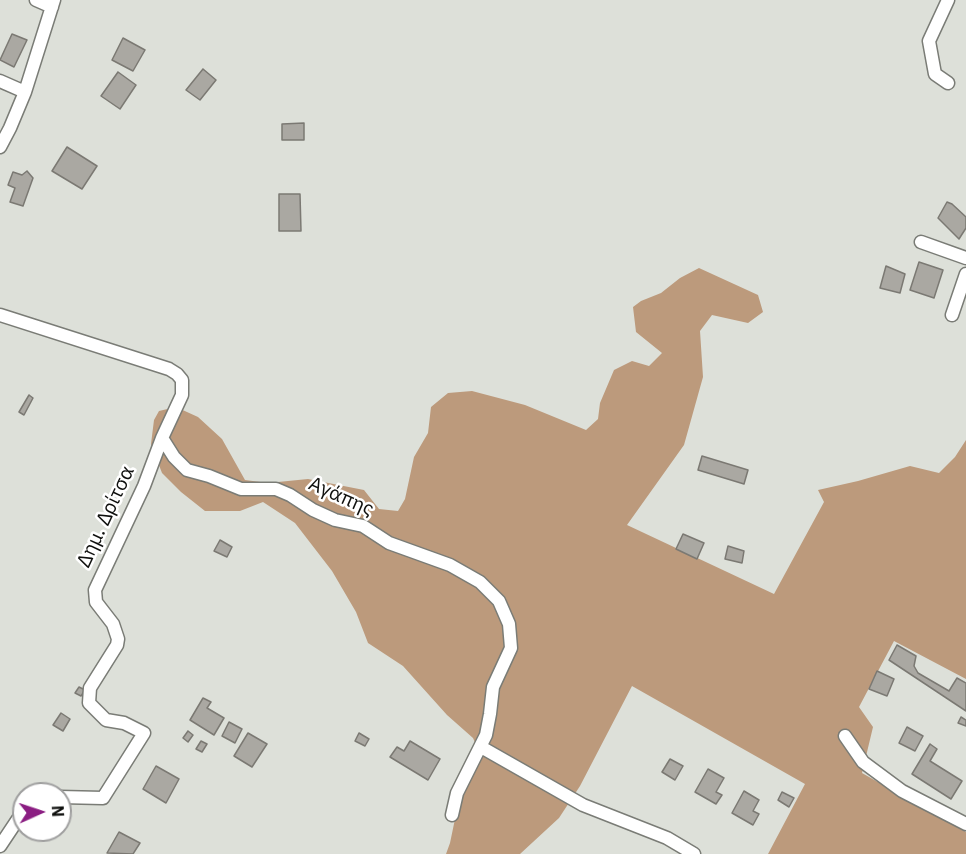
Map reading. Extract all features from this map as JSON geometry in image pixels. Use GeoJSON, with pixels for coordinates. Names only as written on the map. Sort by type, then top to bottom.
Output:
{"type":"FeatureCollection","features":[{"type":"Feature","properties":{"kind":"street"},"geometry":{"type":"LineString","coordinates":[[0,147],[25,92],[53,4],[36,0]]}},
{"type":"Feature","properties":{"kind":"street"},"geometry":{"type":"LineString","coordinates":[[948,0],[929,41],[935,75],[948,83]]}},
{"type":"Feature","properties":{"kind":"street"},"geometry":{"type":"LineString","coordinates":[[0,81],[25,92]]}},
{"type":"Feature","properties":{"kind":"street"},"geometry":{"type":"LineString","coordinates":[[921,242],[966,258]]}},
{"type":"Feature","properties":{"kind":"street"},"geometry":{"type":"LineString","coordinates":[[952,315],[966,274]]}},
{"type":"Feature","properties":{"kind":"street"},"geometry":{"type":"LineString","coordinates":[[0,315],[149,362],[177,374],[182,380],[183,388],[162,438]]}},
{"type":"Feature","properties":{"kind":"street","name":"Αγάπης"},"geometry":{"type":"LineString","coordinates":[[162,438],[174,458],[187,470],[241,489],[276,489],[335,520],[363,526],[389,543],[450,565],[480,582],[499,601],[509,624],[511,648],[493,687],[490,714],[481,747],[457,793],[452,815]]}},
{"type":"Feature","properties":{"kind":"street","name":"Δημ. Δρίτσα"},"geometry":{"type":"LineString","coordinates":[[72,797],[103,798],[144,733],[124,723],[106,720],[89,703],[90,688],[117,645],[118,639],[113,624],[96,602],[95,590],[144,486],[162,438]]}},
{"type":"Feature","properties":{"kind":"street"},"geometry":{"type":"LineString","coordinates":[[845,736],[863,762],[902,791],[966,824]]}},
{"type":"Feature","properties":{"kind":"street"},"geometry":{"type":"LineString","coordinates":[[481,747],[583,805],[667,838],[694,854]]}},
{"type":"Feature","properties":{"kind":"street"},"geometry":{"type":"LineString","coordinates":[[0,846],[12,828]]}},
{"type":"Feature","properties":{"kind":"shaded area"},"geometry":{"type":"Polygon","coordinates":[[[699,268],[758,295],[763,312],[748,323],[712,315],[700,331],[703,377],[684,445],[627,525],[774,594],[824,502],[818,490],[910,466],[939,473],[955,457],[966,440],[966,679],[894,641],[859,707],[873,727],[862,773],[966,832],[966,854],[768,854],[805,784],[632,686],[580,786],[559,818],[520,854],[446,854],[460,795],[481,756],[473,738],[447,715],[403,666],[368,643],[356,612],[332,571],[295,523],[263,502],[240,511],[205,511],[162,473],[151,444],[154,420],[159,411],[176,407],[198,417],[222,439],[245,480],[268,483],[308,479],[364,490],[379,509],[398,511],[405,499],[414,457],[428,433],[431,407],[448,393],[472,391],[525,405],[586,430],[598,419],[600,403],[614,370],[632,361],[649,366],[662,353],[636,332],[633,307],[661,293],[680,278],[699,268]]]}},
{"type":"Feature","properties":{"kind":"building"},"geometry":{"type":"Polygon","coordinates":[[[12,34],[27,40],[14,67],[0,60],[12,34]]]}},
{"type":"Feature","properties":{"kind":"building"},"geometry":{"type":"Polygon","coordinates":[[[123,38],[145,50],[133,71],[112,60],[123,38]]]}},
{"type":"Feature","properties":{"kind":"building"},"geometry":{"type":"Polygon","coordinates":[[[203,69],[216,80],[200,100],[186,90],[203,69]]]}},
{"type":"Feature","properties":{"kind":"building"},"geometry":{"type":"Polygon","coordinates":[[[118,72],[136,85],[120,109],[101,96],[118,72]]]}},
{"type":"Feature","properties":{"kind":"building"},"geometry":{"type":"Polygon","coordinates":[[[304,123],[304,140],[282,140],[282,124],[304,123]]]}},
{"type":"Feature","properties":{"kind":"building"},"geometry":{"type":"Polygon","coordinates":[[[67,147],[97,166],[82,189],[52,171],[67,147]]]}},
{"type":"Feature","properties":{"kind":"building"},"geometry":{"type":"Polygon","coordinates":[[[27,171],[33,178],[23,206],[10,202],[15,188],[8,185],[13,172],[22,175],[27,171]]]}},
{"type":"Feature","properties":{"kind":"building"},"geometry":{"type":"Polygon","coordinates":[[[279,194],[300,194],[301,231],[279,231],[279,194]]]}},
{"type":"Feature","properties":{"kind":"building"},"geometry":{"type":"Polygon","coordinates":[[[947,202],[966,217],[966,228],[959,239],[938,218],[947,202]]]}},
{"type":"Feature","properties":{"kind":"building"},"geometry":{"type":"Polygon","coordinates":[[[919,262],[943,270],[934,298],[910,290],[919,262]]]}},
{"type":"Feature","properties":{"kind":"building"},"geometry":{"type":"Polygon","coordinates":[[[886,266],[905,274],[900,293],[880,288],[886,266]]]}},
{"type":"Feature","properties":{"kind":"building"},"geometry":{"type":"Polygon","coordinates":[[[29,395],[33,398],[24,415],[19,412],[29,395]]]}},
{"type":"Feature","properties":{"kind":"building"},"geometry":{"type":"Polygon","coordinates":[[[702,456],[748,470],[744,484],[698,470],[702,456]]]}},
{"type":"Feature","properties":{"kind":"building"},"geometry":{"type":"Polygon","coordinates":[[[683,534],[704,543],[697,559],[676,549],[683,534]]]}},
{"type":"Feature","properties":{"kind":"building"},"geometry":{"type":"Polygon","coordinates":[[[220,540],[232,547],[227,557],[214,551],[220,540]]]}},
{"type":"Feature","properties":{"kind":"building"},"geometry":{"type":"Polygon","coordinates":[[[728,546],[744,551],[742,563],[725,559],[728,546]]]}},
{"type":"Feature","properties":{"kind":"building"},"geometry":{"type":"Polygon","coordinates":[[[897,645],[916,656],[914,666],[918,673],[949,691],[957,678],[966,683],[966,711],[889,660],[897,645]]]}},
{"type":"Feature","properties":{"kind":"building"},"geometry":{"type":"Polygon","coordinates":[[[877,671],[894,679],[887,696],[869,689],[877,671]]]}},
{"type":"Feature","properties":{"kind":"building"},"geometry":{"type":"Polygon","coordinates":[[[79,687],[85,690],[81,696],[75,693],[79,687]]]}},
{"type":"Feature","properties":{"kind":"building"},"geometry":{"type":"Polygon","coordinates":[[[203,698],[211,702],[207,708],[224,718],[214,735],[190,720],[203,698]]]}},
{"type":"Feature","properties":{"kind":"building"},"geometry":{"type":"Polygon","coordinates":[[[61,713],[70,719],[63,731],[53,725],[61,713]]]}},
{"type":"Feature","properties":{"kind":"building"},"geometry":{"type":"Polygon","coordinates":[[[961,717],[966,720],[966,726],[958,723],[961,717]]]}},
{"type":"Feature","properties":{"kind":"building"},"geometry":{"type":"Polygon","coordinates":[[[229,722],[242,729],[235,743],[222,736],[229,722]]]}},
{"type":"Feature","properties":{"kind":"building"},"geometry":{"type":"Polygon","coordinates":[[[907,727],[923,736],[915,751],[899,743],[907,727]]]}},
{"type":"Feature","properties":{"kind":"building"},"geometry":{"type":"Polygon","coordinates":[[[188,731],[193,735],[188,742],[183,738],[188,731]]]}},
{"type":"Feature","properties":{"kind":"building"},"geometry":{"type":"Polygon","coordinates":[[[248,733],[267,744],[252,767],[234,756],[248,733]]]}},
{"type":"Feature","properties":{"kind":"building"},"geometry":{"type":"Polygon","coordinates":[[[359,733],[369,739],[365,746],[355,741],[359,733]]]}},
{"type":"Feature","properties":{"kind":"building"},"geometry":{"type":"Polygon","coordinates":[[[201,741],[207,744],[202,752],[196,749],[201,741]]]}},
{"type":"Feature","properties":{"kind":"building"},"geometry":{"type":"Polygon","coordinates":[[[410,741],[440,759],[428,780],[390,757],[397,747],[404,751],[410,741]]]}},
{"type":"Feature","properties":{"kind":"building"},"geometry":{"type":"Polygon","coordinates":[[[930,744],[937,749],[930,761],[962,781],[951,799],[912,774],[930,744]]]}},
{"type":"Feature","properties":{"kind":"building"},"geometry":{"type":"Polygon","coordinates":[[[670,759],[683,766],[675,780],[662,772],[670,759]]]}},
{"type":"Feature","properties":{"kind":"building"},"geometry":{"type":"Polygon","coordinates":[[[156,766],[179,779],[166,803],[143,789],[156,766]]]}},
{"type":"Feature","properties":{"kind":"building"},"geometry":{"type":"Polygon","coordinates":[[[708,769],[724,778],[716,792],[722,795],[716,804],[695,792],[708,769]]]}},
{"type":"Feature","properties":{"kind":"building"},"geometry":{"type":"Polygon","coordinates":[[[744,791],[759,800],[753,811],[759,814],[753,825],[732,813],[744,791]]]}},
{"type":"Feature","properties":{"kind":"building"},"geometry":{"type":"Polygon","coordinates":[[[782,792],[794,798],[789,807],[778,800],[782,792]]]}},
{"type":"Feature","properties":{"kind":"building"},"geometry":{"type":"Polygon","coordinates":[[[119,832],[140,843],[133,854],[107,853],[119,832]]]}}]}
